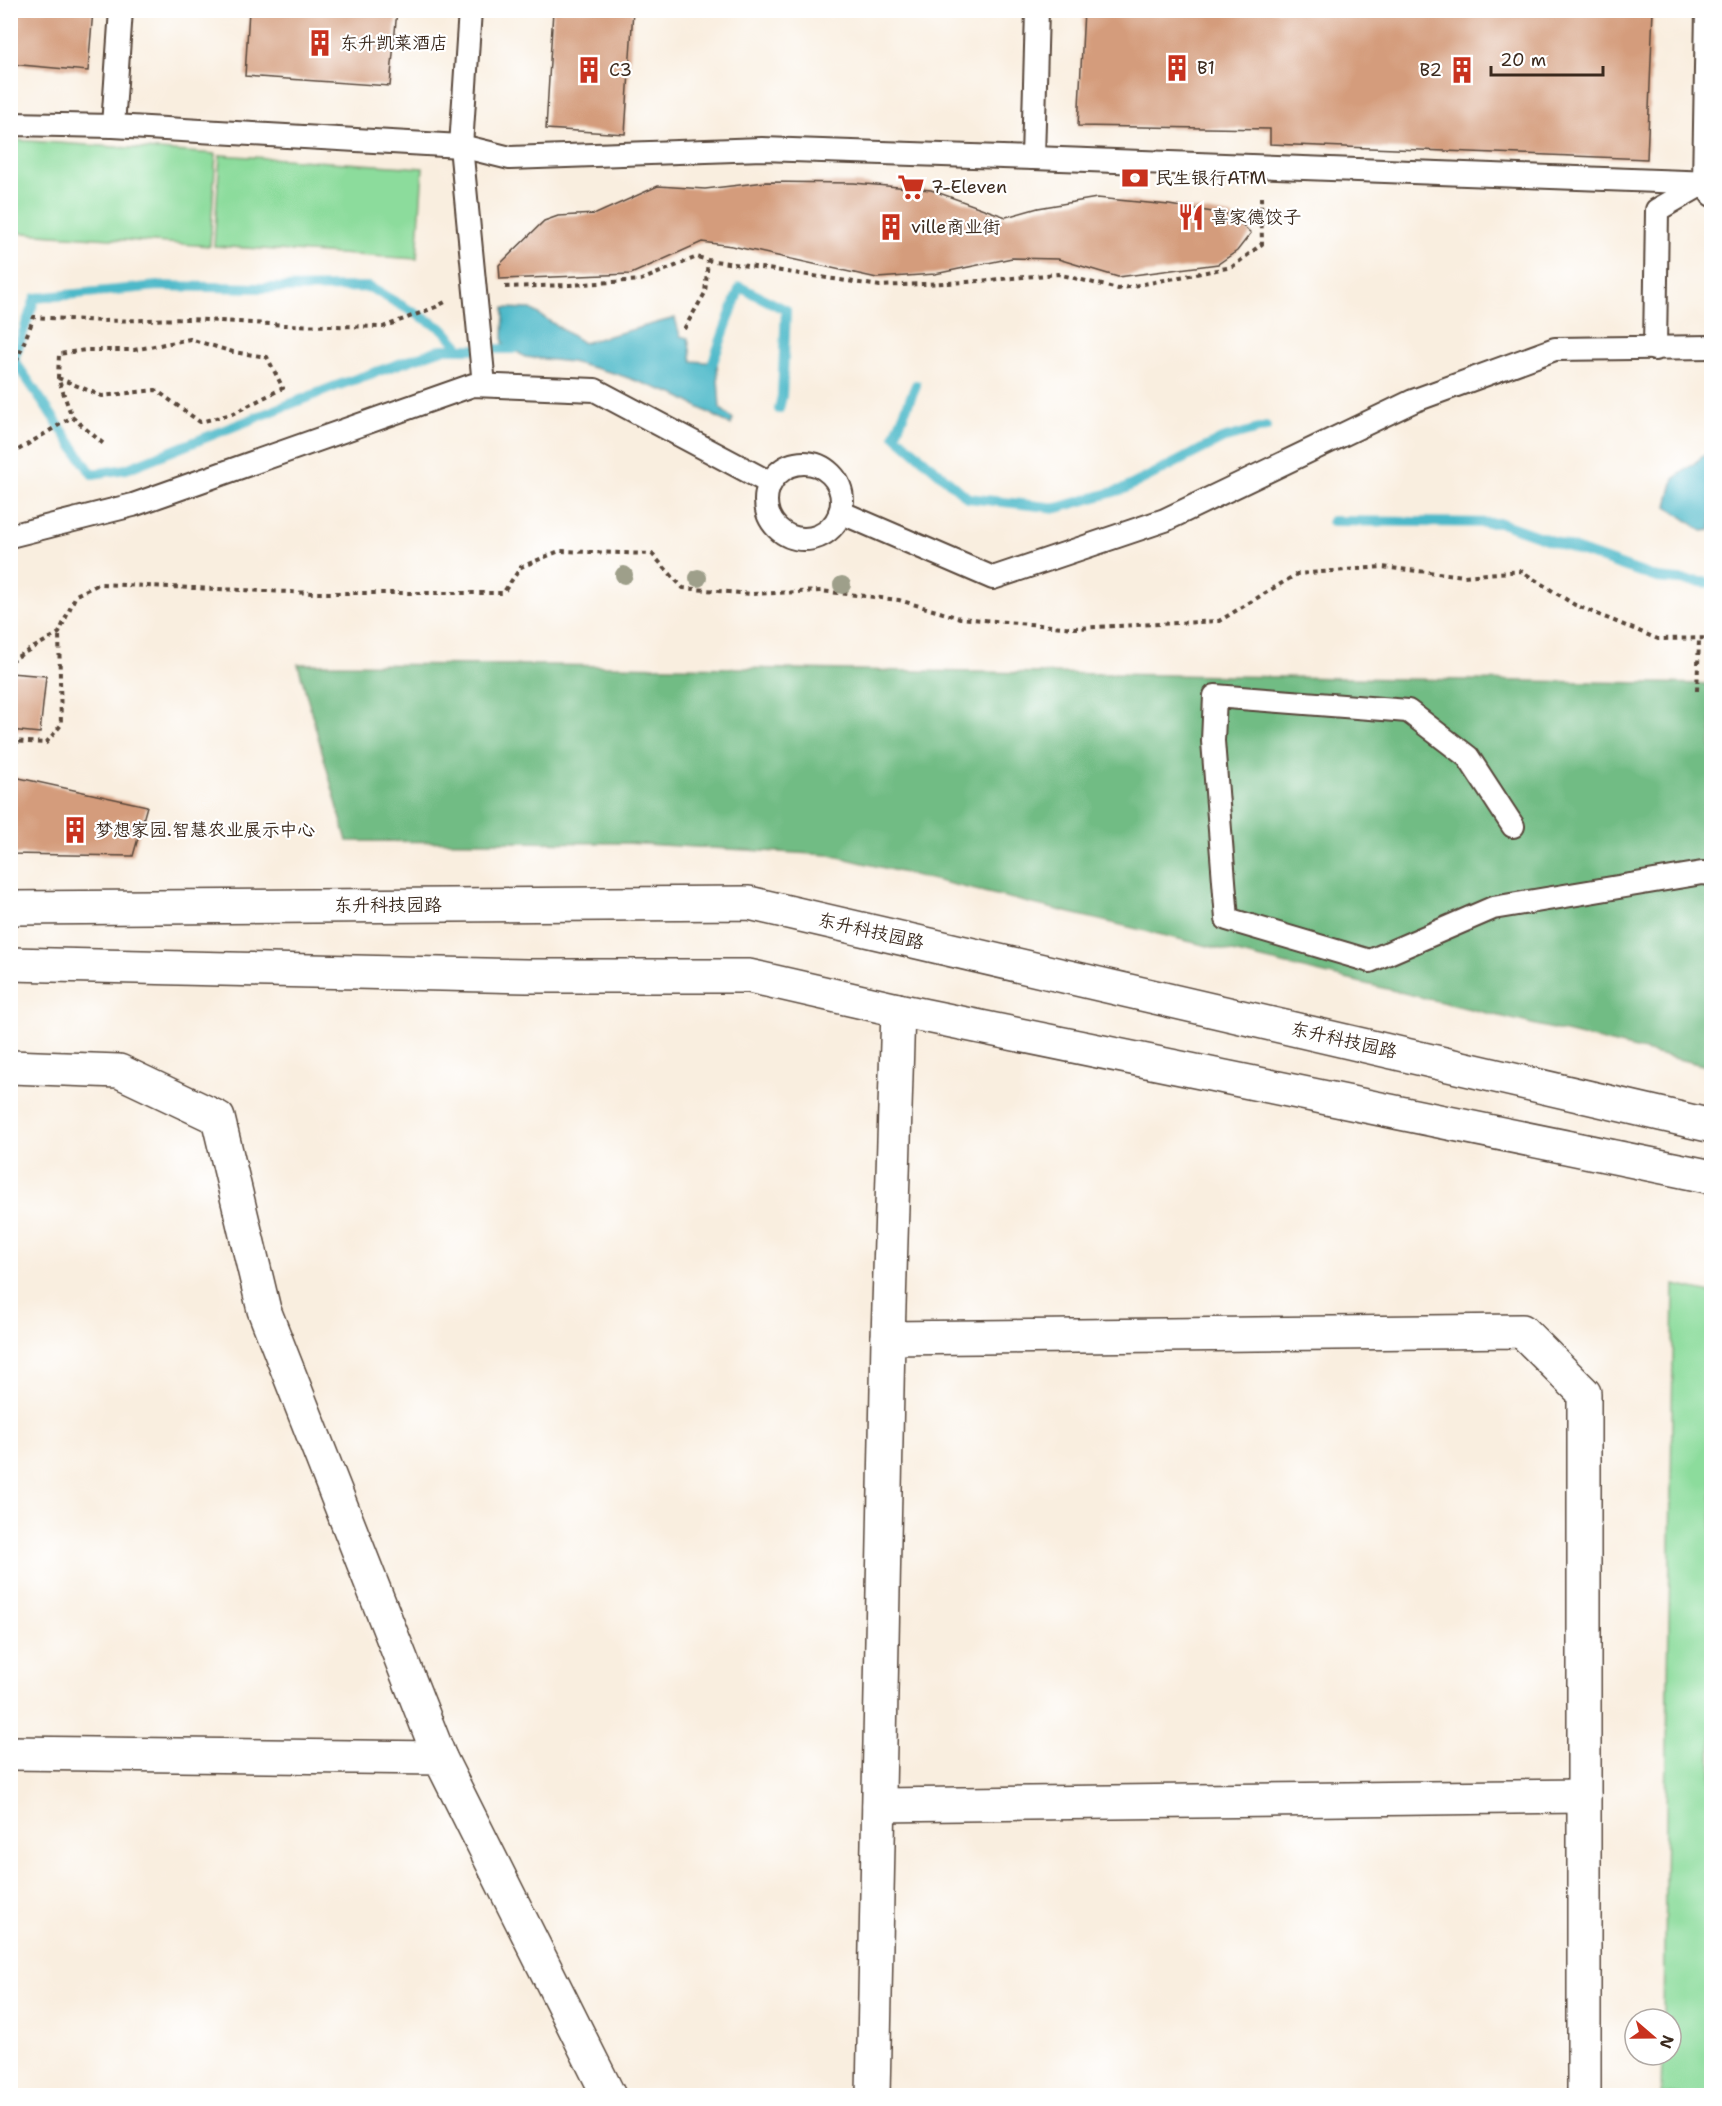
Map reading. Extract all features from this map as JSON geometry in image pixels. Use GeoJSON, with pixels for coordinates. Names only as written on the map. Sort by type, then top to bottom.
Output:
{"type":"FeatureCollection","features":[{"type":"Feature","properties":{"kind":"street","name":"东升科技园路"},"geometry":{"type":"LineString","coordinates":[[10,908],[749,903],[1712,1126]]}},
{"type":"Feature","properties":{"kind":"street"},"geometry":{"type":"LineString","coordinates":[[10,964],[515,976],[749,975],[898,1010],[1712,1177]]}},
{"type":"Feature","properties":{"kind":"street"},"geometry":{"type":"LineString","coordinates":[[873,2096],[888,1338],[898,1010]]}},
{"type":"Feature","properties":{"kind":"street"},"geometry":{"type":"LineString","coordinates":[[10,1067],[119,1071],[218,1118],[264,1310],[440,1758],[609,2096]]}},
{"type":"Feature","properties":{"kind":"street"},"geometry":{"type":"LineString","coordinates":[[888,1338],[1522,1331],[1584,1393],[1584,2096]]}},
{"type":"Feature","properties":{"kind":"street"},"geometry":{"type":"LineString","coordinates":[[10,1753],[440,1758]]}},
{"type":"Feature","properties":{"kind":"street"},"geometry":{"type":"LineString","coordinates":[[879,1804],[1584,1797]]}},
{"type":"Feature","properties":{"kind":"lane"},"geometry":{"type":"LineString","coordinates":[[113,126],[121,10]]}},
{"type":"Feature","properties":{"kind":"lane"},"geometry":{"type":"LineString","coordinates":[[470,10],[461,146],[484,380]]}},
{"type":"Feature","properties":{"kind":"lane"},"geometry":{"type":"LineString","coordinates":[[1033,158],[1037,10]]}},
{"type":"Feature","properties":{"kind":"lane"},"geometry":{"type":"LineString","coordinates":[[1707,10],[1709,187]]}},
{"type":"Feature","properties":{"kind":"lane"},"geometry":{"type":"LineString","coordinates":[[10,124],[113,126],[461,146],[510,159],[762,149],[1033,158],[1709,187]]}},
{"type":"Feature","properties":{"kind":"lane"},"geometry":{"type":"LineString","coordinates":[[1655,349],[1656,210],[1709,187]]}},
{"type":"Feature","properties":{"kind":"lane"},"geometry":{"type":"LineString","coordinates":[[840,512],[993,578],[1165,520],[1413,401],[1555,350],[1712,347]]}},
{"type":"Feature","properties":{"kind":"lane"},"geometry":{"type":"LineString","coordinates":[[10,536],[133,505],[484,380],[595,390],[770,483]]}},
{"type":"Feature","properties":{"kind":"lane"},"geometry":{"type":"LineString","coordinates":[[799,463],[813,464],[825,469],[838,485],[842,498],[840,512],[837,520],[824,533],[812,539],[799,539],[786,536],[771,522],[766,509],[765,496],[770,483],[778,473],[799,463]]}},
{"type":"Feature","properties":{"kind":"lane"},"geometry":{"type":"LineString","coordinates":[[1513,826],[1468,757],[1408,711],[1215,696],[1213,741],[1227,919],[1370,961],[1493,908],[1712,873]]}},
{"type":"Feature","properties":{"kind":"path"},"geometry":{"type":"LineString","coordinates":[[10,378],[34,317],[101,321],[189,319],[285,325],[383,327],[436,308],[475,285],[510,288],[641,280],[697,256],[708,260],[880,286],[968,282],[1058,274],[1118,289],[1232,267],[1262,244],[1261,197]]}},
{"type":"Feature","properties":{"kind":"path"},"geometry":{"type":"LineString","coordinates":[[684,329],[705,293],[708,260]]}},
{"type":"Feature","properties":{"kind":"path"},"geometry":{"type":"LineString","coordinates":[[58,378],[102,396],[156,390],[200,422],[232,414],[283,388],[267,357],[233,352],[190,339],[134,350],[85,350],[59,354],[58,378],[72,417],[106,446]]}},
{"type":"Feature","properties":{"kind":"path"},"geometry":{"type":"LineString","coordinates":[[10,452],[15,452],[72,417]]}},
{"type":"Feature","properties":{"kind":"path"},"geometry":{"type":"LineString","coordinates":[[10,741],[46,743],[61,725],[59,633],[76,595],[99,584],[313,593],[503,593],[521,567],[559,551],[652,554],[683,588],[752,594],[821,591],[899,600],[960,618],[1075,628],[1219,621],[1296,574],[1382,567],[1464,576],[1521,571],[1575,605],[1658,639],[1712,638]]}},
{"type":"Feature","properties":{"kind":"path"},"geometry":{"type":"LineString","coordinates":[[10,661],[59,633]]}},
{"type":"Feature","properties":{"kind":"path"},"geometry":{"type":"LineString","coordinates":[[1697,691],[1699,640]]}},
{"type":"Feature","properties":{"kind":"green space"},"geometry":{"type":"Polygon","coordinates":[[[15,140],[216,154],[210,246],[11,232],[15,140]]]}},
{"type":"Feature","properties":{"kind":"green space"},"geometry":{"type":"Polygon","coordinates":[[[220,155],[423,168],[417,259],[214,246],[220,155]]]}},
{"type":"Feature","properties":{"kind":"green space"},"geometry":{"type":"Polygon","coordinates":[[[298,664],[548,665],[1711,684],[1711,1067],[830,855],[626,843],[347,841],[298,664]]]}},
{"type":"Feature","properties":{"kind":"green space"},"geometry":{"type":"Polygon","coordinates":[[[1674,1285],[1712,1293],[1711,2096],[1661,2095],[1662,2067],[1683,2067],[1683,2007],[1663,2007],[1674,1285]]]}},
{"type":"Feature","properties":{"kind":"water"},"geometry":{"type":"Polygon","coordinates":[[[504,308],[531,309],[583,343],[675,318],[680,336],[688,338],[692,361],[717,363],[720,408],[733,419],[731,425],[676,395],[617,374],[571,362],[525,357],[503,343],[504,308]]]}},
{"type":"Feature","properties":{"kind":"water"},"geometry":{"type":"Polygon","coordinates":[[[1711,450],[1711,530],[1702,531],[1667,506],[1674,479],[1711,450]]]}},
{"type":"Feature","properties":{"kind":"building"},"geometry":{"type":"Polygon","coordinates":[[[10,10],[93,10],[88,71],[10,64],[10,10]]]}},
{"type":"Feature","properties":{"kind":"building","name":"东升凯莱酒店"},"geometry":{"type":"Polygon","coordinates":[[[249,10],[397,10],[390,86],[245,76],[249,10]]]}},
{"type":"Feature","properties":{"kind":"building","name":"C3"},"geometry":{"type":"Polygon","coordinates":[[[553,10],[633,10],[625,134],[546,129],[553,10]]]}},
{"type":"Feature","properties":{"kind":"building","name":"B2"},"geometry":{"type":"Polygon","coordinates":[[[1084,10],[1653,10],[1647,159],[1270,144],[1270,129],[1078,126],[1084,10]]]}},
{"type":"Feature","properties":{"kind":"building","name":"ville商业街"},"geometry":{"type":"Polygon","coordinates":[[[766,182],[854,183],[931,190],[1006,217],[1038,208],[1097,198],[1169,205],[1231,215],[1251,233],[1237,251],[1218,264],[1118,277],[1058,259],[1012,258],[935,274],[877,278],[732,246],[702,242],[631,274],[500,279],[499,265],[544,221],[558,216],[596,214],[658,186],[705,189],[766,182]]]}},
{"type":"Feature","properties":{"kind":"building"},"geometry":{"type":"Polygon","coordinates":[[[10,673],[46,676],[40,733],[10,730],[10,673]]]}},
{"type":"Feature","properties":{"kind":"building","name":"梦想家园.智慧农业展示中心"},"geometry":{"type":"Polygon","coordinates":[[[10,776],[147,806],[133,856],[10,854],[10,776]]]}},
{"type":"Feature","properties":{"kind":"waterway"},"geometry":{"type":"LineString","coordinates":[[10,371],[35,298],[158,286],[369,287],[443,329],[461,349]]}},
{"type":"Feature","properties":{"kind":"waterway"},"geometry":{"type":"LineString","coordinates":[[713,362],[740,287],[786,310],[782,396],[779,409]]}},
{"type":"Feature","properties":{"kind":"waterway"},"geometry":{"type":"LineString","coordinates":[[14,360],[92,474],[126,469],[336,386],[442,349],[513,349]]}},
{"type":"Feature","properties":{"kind":"waterway"},"geometry":{"type":"LineString","coordinates":[[916,385],[895,435],[968,498],[1057,508],[1124,489],[1222,439],[1266,427]]}},
{"type":"Feature","properties":{"kind":"waterway"},"geometry":{"type":"LineString","coordinates":[[1332,521],[1501,523],[1657,578],[1712,583]]}},
{"type":"Feature","properties":{"kind":"place","name":"东升凯莱酒店"},"geometry":{"type":"Point","coordinates":[320,43]}},
{"type":"Feature","properties":{"kind":"place","name":"B1"},"geometry":{"type":"Point","coordinates":[1177,68]}},
{"type":"Feature","properties":{"kind":"place","name":"C3"},"geometry":{"type":"Point","coordinates":[589,70]}},
{"type":"Feature","properties":{"kind":"place","name":"B2"},"geometry":{"type":"Point","coordinates":[1462,70]}},
{"type":"Feature","properties":{"kind":"place","name":"民生银行ATM"},"geometry":{"type":"Point","coordinates":[1135,178]}},
{"type":"Feature","properties":{"kind":"place","name":"7-Eleven"},"geometry":{"type":"Point","coordinates":[911,187]}},
{"type":"Feature","properties":{"kind":"place","name":"喜家德饺子"},"geometry":{"type":"Point","coordinates":[1191,217]}},
{"type":"Feature","properties":{"kind":"place","name":"ville商业街"},"geometry":{"type":"Point","coordinates":[891,227]}},
{"type":"Feature","properties":{"kind":"place","name":"梦想家园.智慧农业展示中心"},"geometry":{"type":"Point","coordinates":[75,830]}}]}
